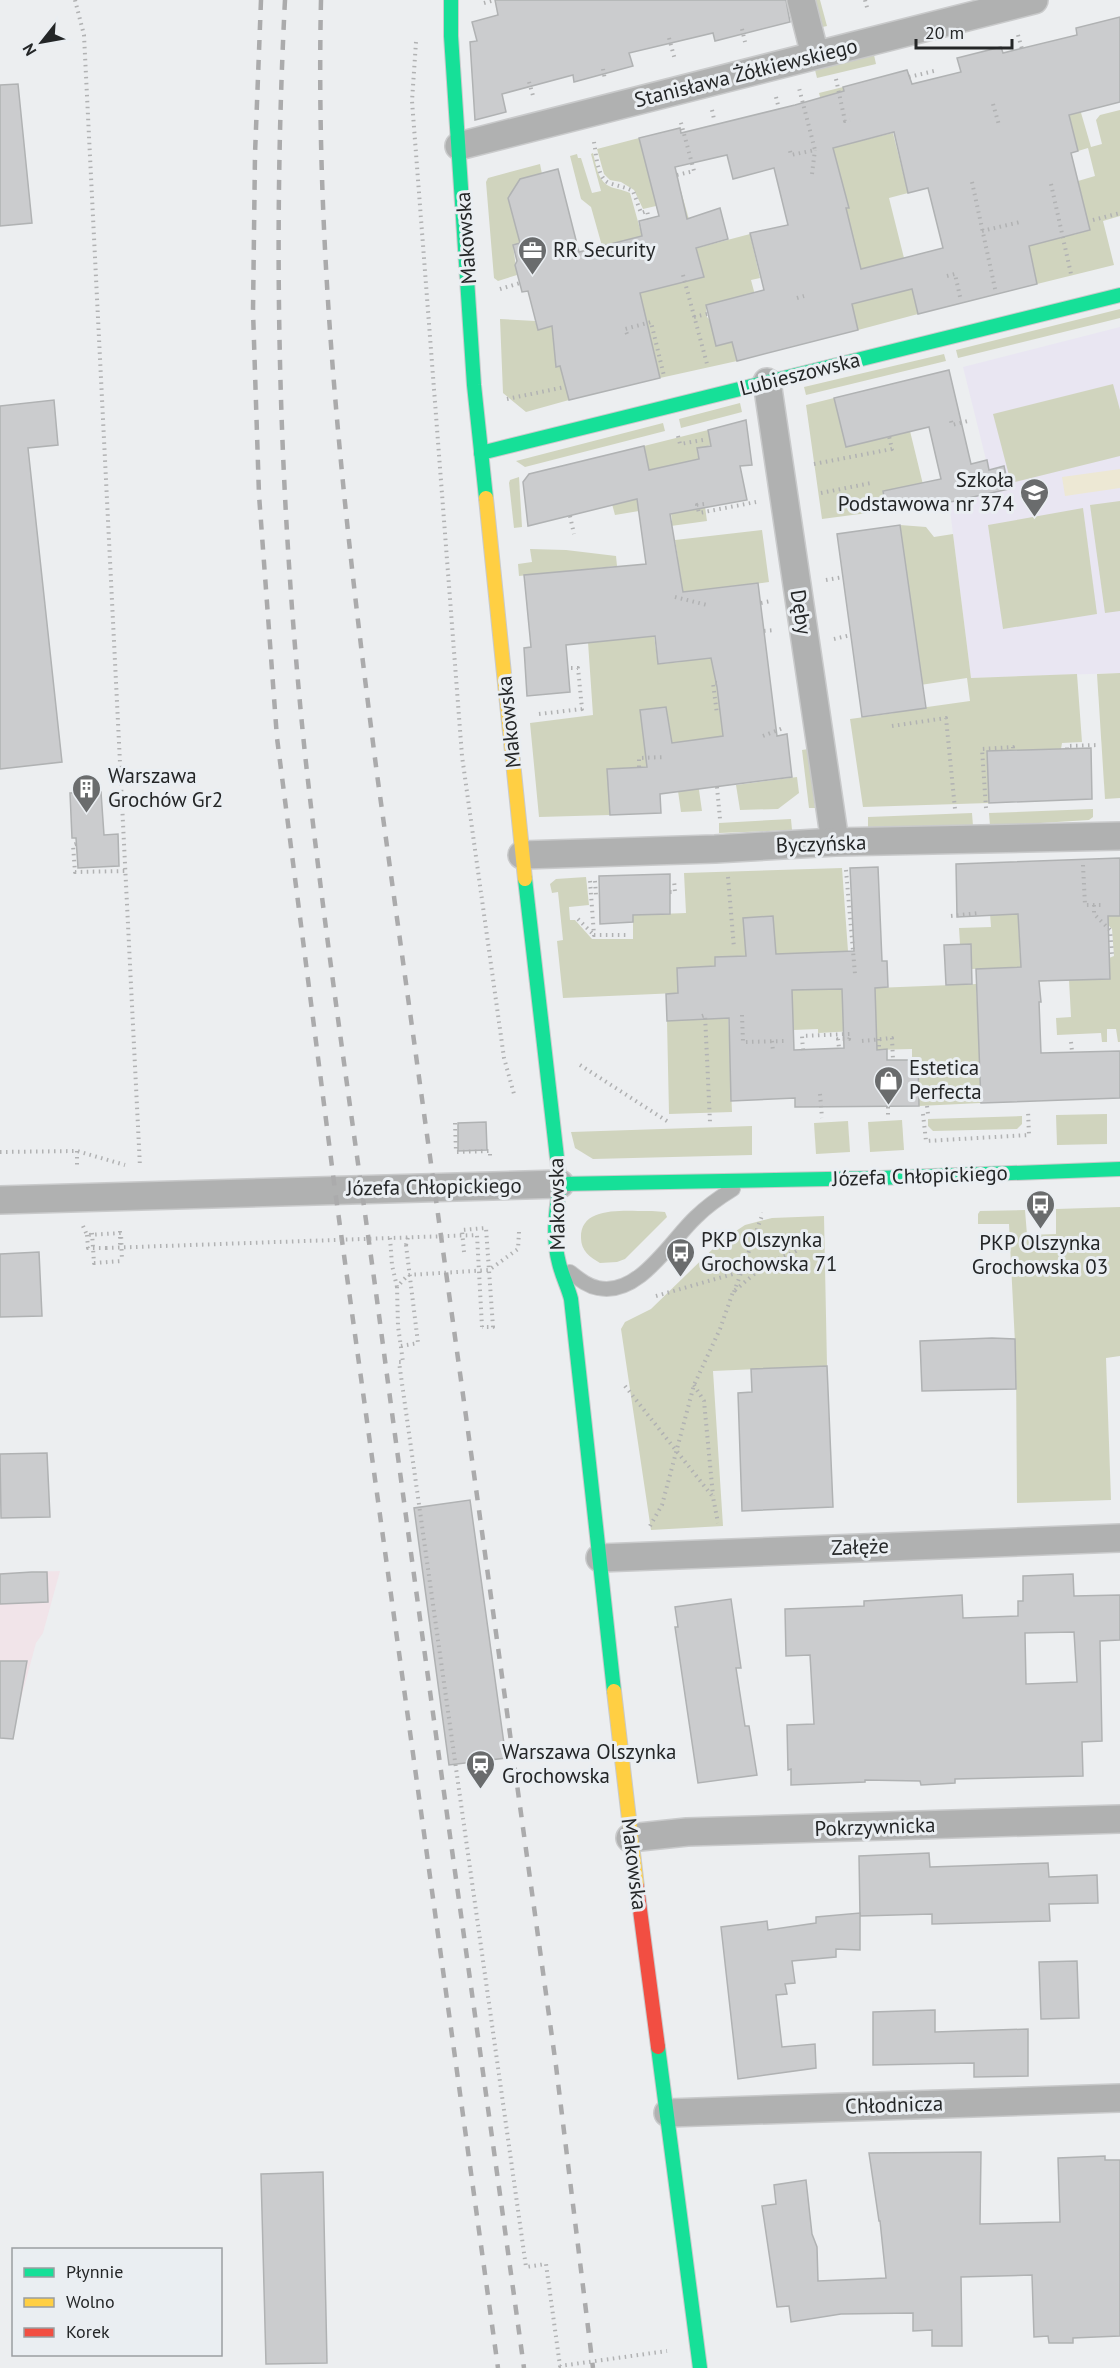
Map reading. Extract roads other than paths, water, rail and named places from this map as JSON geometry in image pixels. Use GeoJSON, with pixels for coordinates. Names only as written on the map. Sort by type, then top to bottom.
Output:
{"type":"FeatureCollection","features":[{"type":"Feature","properties":{"kind":"street","name":"Makowska"},"geometry":{"type":"LineString","coordinates":[[451,0],[451,36],[481,453],[522,855],[560,1184],[555,1218],[559,1264],[572,1299],[630,1838],[700,2368]]}},
{"type":"Feature","properties":{"kind":"street"},"geometry":{"type":"LineString","coordinates":[[801,0],[815,56]]}},
{"type":"Feature","properties":{"kind":"street","name":"Stanisława Żółkiewskiego"},"geometry":{"type":"LineString","coordinates":[[459,146],[1034,0]]}},
{"type":"Feature","properties":{"kind":"street","name":"Lubieszowska"},"geometry":{"type":"LineString","coordinates":[[481,453],[1120,295]]}},
{"type":"Feature","properties":{"kind":"street","name":"Dęby"},"geometry":{"type":"LineString","coordinates":[[767,382],[835,842]]}},
{"type":"Feature","properties":{"kind":"street","name":"Byczyńska"},"geometry":{"type":"LineString","coordinates":[[522,855],[715,849],[835,842],[1120,836]]}},
{"type":"Feature","properties":{"kind":"street","name":"Józefa Chłopickiego"},"geometry":{"type":"LineString","coordinates":[[0,1200],[1120,1169]]}},
{"type":"Feature","properties":{"kind":"street","name":"Załęże"},"geometry":{"type":"LineString","coordinates":[[600,1558],[1120,1538]]}},
{"type":"Feature","properties":{"kind":"street","name":"Pokrzywnicka"},"geometry":{"type":"LineString","coordinates":[[630,1838],[698,1832],[1120,1819]]}},
{"type":"Feature","properties":{"kind":"street","name":"Chłodnicza"},"geometry":{"type":"LineString","coordinates":[[668,2113],[1120,2098]]}},
{"type":"Feature","properties":{"kind":"lane"},"geometry":{"type":"LineString","coordinates":[[559,1264],[585,1284],[599,1289],[622,1286],[660,1258],[695,1217],[716,1200],[733,1189],[762,1180]]}},
{"type":"Feature","properties":{"kind":"railway"},"geometry":{"type":"LineString","coordinates":[[261,0],[255,154],[253,311],[259,495],[277,738],[335,1190],[498,2368]]}},
{"type":"Feature","properties":{"kind":"railway"},"geometry":{"type":"LineString","coordinates":[[285,0],[279,189],[280,377],[289,566],[305,754],[339,1027],[524,2368]]}},
{"type":"Feature","properties":{"kind":"railway"},"geometry":{"type":"LineString","coordinates":[[321,0],[320,97],[327,291],[353,581],[377,774],[556,2066],[593,2368]]}},
{"type":"Feature","properties":{"kind":"place","name":"RR Security"},"geometry":{"type":"Point","coordinates":[532,276]}},
{"type":"Feature","properties":{"kind":"place","name":"Szkoła Podstawowa nr 374"},"geometry":{"type":"Point","coordinates":[1035,518]}},
{"type":"Feature","properties":{"kind":"place","name":"Warszawa Grochów Gr2"},"geometry":{"type":"Point","coordinates":[87,814]}},
{"type":"Feature","properties":{"kind":"place","name":"Estetica Perfecta"},"geometry":{"type":"Point","coordinates":[888,1106]}},
{"type":"Feature","properties":{"kind":"place","name":"PKP Olszynka Grochowska 03"},"geometry":{"type":"Point","coordinates":[1040,1230]}},
{"type":"Feature","properties":{"kind":"place","name":"PKP Olszynka Grochowska 71"},"geometry":{"type":"Point","coordinates":[680,1278]}},
{"type":"Feature","properties":{"kind":"place","name":"Warszawa Olszynka Grochowska"},"geometry":{"type":"Point","coordinates":[481,1790]}}]}
